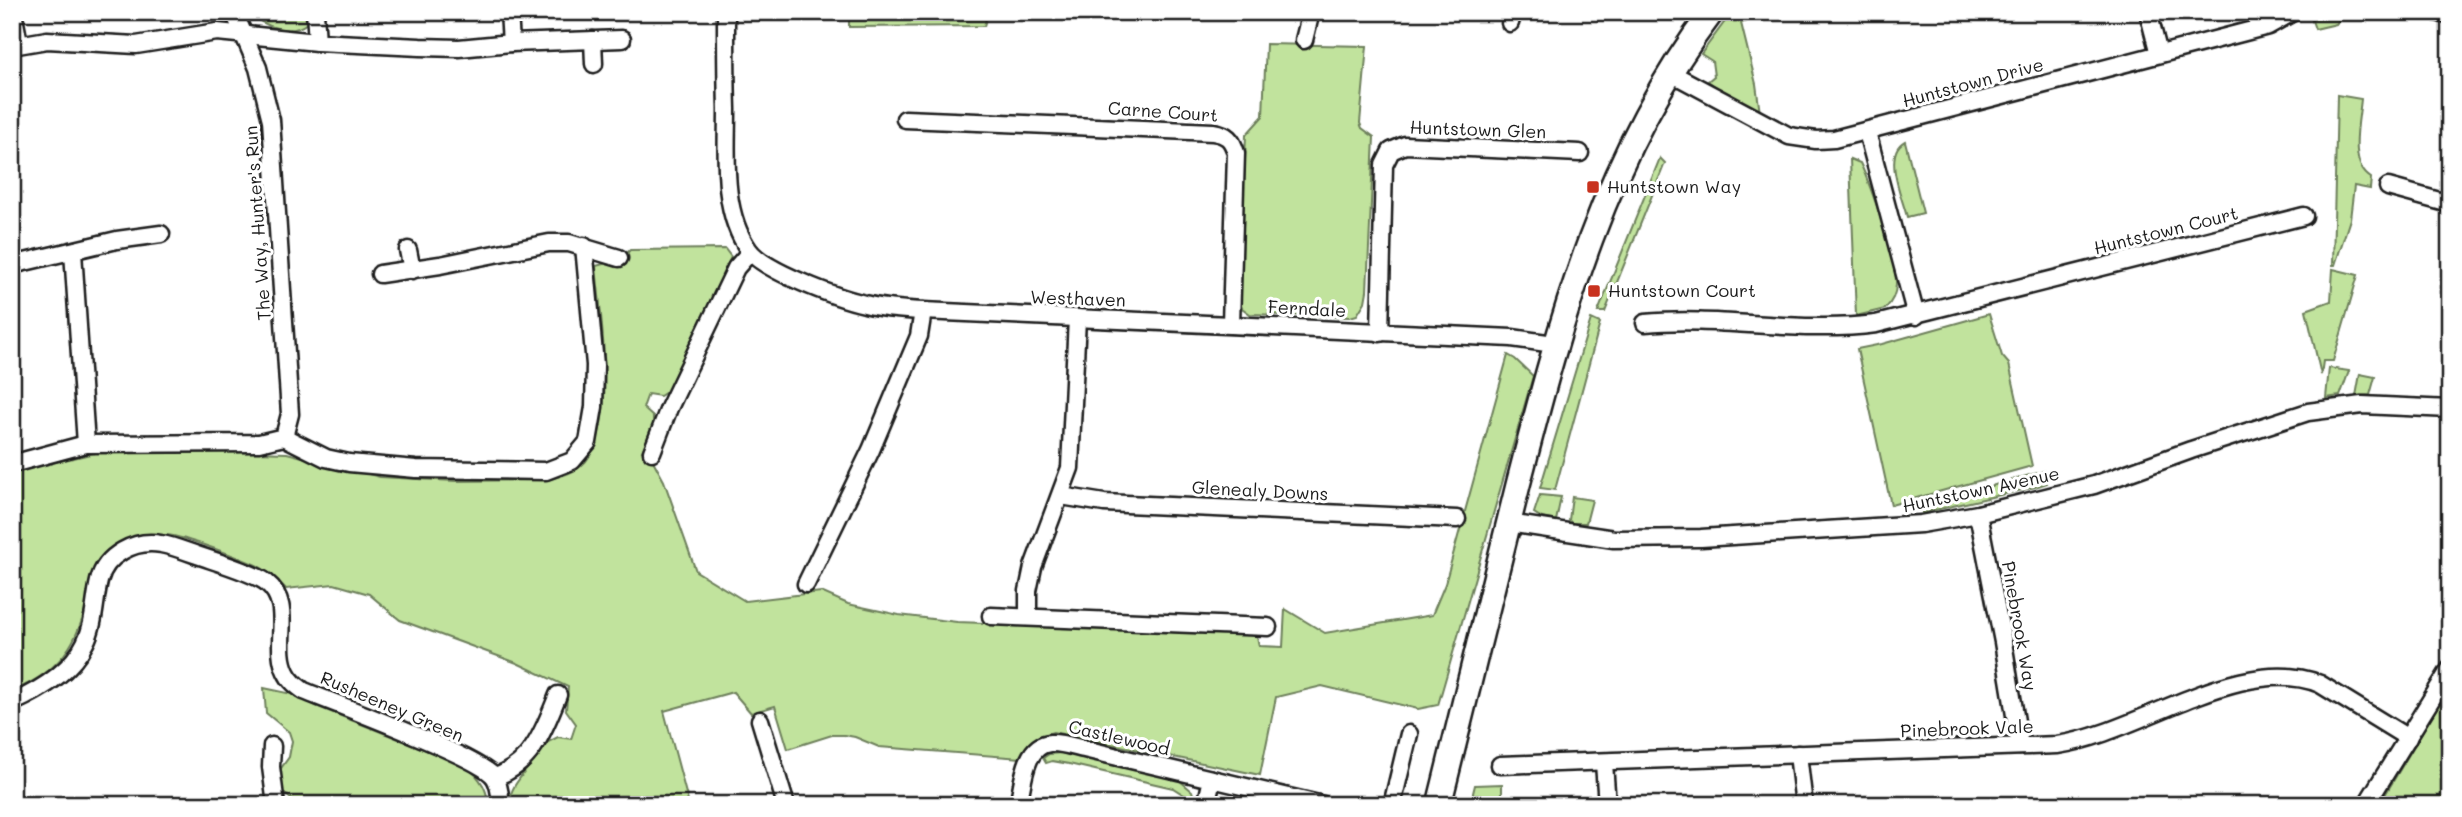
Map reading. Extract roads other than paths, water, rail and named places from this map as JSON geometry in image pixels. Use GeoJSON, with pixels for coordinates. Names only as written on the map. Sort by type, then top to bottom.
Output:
{"type":"FeatureCollection","features":[{"type":"Feature","properties":{"kind":"street"},"geometry":{"type":"LineString","coordinates":[[13,12],[16,45],[47,40],[136,45],[217,32],[317,42],[458,48],[622,39]]}},
{"type":"Feature","properties":{"kind":"street","name":"The Way, Hunter's Run"},"geometry":{"type":"LineString","coordinates":[[234,12],[258,68],[271,120],[290,414],[284,437]]}},
{"type":"Feature","properties":{"kind":"street"},"geometry":{"type":"LineString","coordinates":[[315,12],[317,42]]}},
{"type":"Feature","properties":{"kind":"street"},"geometry":{"type":"LineString","coordinates":[[509,12],[511,43]]}},
{"type":"Feature","properties":{"kind":"street"},"geometry":{"type":"LineString","coordinates":[[652,452],[669,408],[736,268],[750,252],[736,224],[731,205],[727,157],[726,12]]}},
{"type":"Feature","properties":{"kind":"street"},"geometry":{"type":"LineString","coordinates":[[1304,40],[1311,12]]}},
{"type":"Feature","properties":{"kind":"street"},"geometry":{"type":"LineString","coordinates":[[1439,805],[1554,344],[1592,230],[1644,120],[1671,73],[1712,12]]}},
{"type":"Feature","properties":{"kind":"street"},"geometry":{"type":"LineString","coordinates":[[2148,12],[2159,54]]}},
{"type":"Feature","properties":{"kind":"street","name":"Huntstown Drive"},"geometry":{"type":"LineString","coordinates":[[1671,73],[1789,136],[1816,140],[1834,139],[2268,26],[2292,12]]}},
{"type":"Feature","properties":{"kind":"street"},"geometry":{"type":"LineString","coordinates":[[2436,12],[2450,16]]}},
{"type":"Feature","properties":{"kind":"street"},"geometry":{"type":"LineString","coordinates":[[593,40],[594,64]]}},
{"type":"Feature","properties":{"kind":"street","name":"Carne Court"},"geometry":{"type":"LineString","coordinates":[[905,119],[1213,131],[1227,136],[1236,153],[1231,324]]}},
{"type":"Feature","properties":{"kind":"street"},"geometry":{"type":"LineString","coordinates":[[1867,132],[1916,316]]}},
{"type":"Feature","properties":{"kind":"street","name":"Huntstown Glen"},"geometry":{"type":"LineString","coordinates":[[1380,332],[1384,165],[1391,151],[1406,145],[1580,153]]}},
{"type":"Feature","properties":{"kind":"street"},"geometry":{"type":"LineString","coordinates":[[2388,187],[2450,204]]}},
{"type":"Feature","properties":{"kind":"street","name":"Huntstown Court"},"geometry":{"type":"LineString","coordinates":[[1645,323],[1695,322],[1838,328],[1876,324],[2304,216]]}},
{"type":"Feature","properties":{"kind":"street"},"geometry":{"type":"LineString","coordinates":[[12,265],[117,240],[161,234]]}},
{"type":"Feature","properties":{"kind":"street"},"geometry":{"type":"LineString","coordinates":[[380,274],[550,243],[584,246],[619,258]]}},
{"type":"Feature","properties":{"kind":"street"},"geometry":{"type":"LineString","coordinates":[[12,464],[86,444],[260,443],[284,437],[326,458],[349,463],[483,472],[546,471],[572,461],[588,442],[594,407],[595,365],[584,246]]}},
{"type":"Feature","properties":{"kind":"street"},"geometry":{"type":"LineString","coordinates":[[408,250],[412,270]]}},
{"type":"Feature","properties":{"kind":"street"},"geometry":{"type":"LineString","coordinates":[[73,252],[86,444]]}},
{"type":"Feature","properties":{"kind":"street","name":"Westhaven"},"geometry":{"type":"LineString","coordinates":[[750,252],[764,264],[808,285],[866,305],[923,311],[1231,324]]}},
{"type":"Feature","properties":{"kind":"street"},"geometry":{"type":"LineString","coordinates":[[806,584],[871,450],[919,337],[923,311]]}},
{"type":"Feature","properties":{"kind":"street"},"geometry":{"type":"LineString","coordinates":[[1028,616],[1028,591],[1034,567],[1070,468],[1077,318]]}},
{"type":"Feature","properties":{"kind":"street","name":"Ferndale"},"geometry":{"type":"LineString","coordinates":[[1231,324],[1512,338],[1554,344]]}},
{"type":"Feature","properties":{"kind":"street","name":"Huntstown Avenue"},"geometry":{"type":"LineString","coordinates":[[1508,523],[1606,538],[1696,538],[1894,527],[1978,514],[2085,488],[2308,412],[2362,405],[2450,409]]}},
{"type":"Feature","properties":{"kind":"street","name":"Glenealy Downs"},"geometry":{"type":"LineString","coordinates":[[1061,496],[1104,503],[1457,519]]}},
{"type":"Feature","properties":{"kind":"street","name":"Pinebrook Way"},"geometry":{"type":"LineString","coordinates":[[1978,514],[2020,746]]}},
{"type":"Feature","properties":{"kind":"street","name":"Rusheeney Green"},"geometry":{"type":"LineString","coordinates":[[12,703],[63,673],[85,644],[92,626],[102,570],[114,555],[132,547],[159,543],[265,581],[275,592],[281,605],[282,662],[292,681],[304,691],[470,760],[495,777]]}},
{"type":"Feature","properties":{"kind":"street"},"geometry":{"type":"LineString","coordinates":[[991,616],[1268,627]]}},
{"type":"Feature","properties":{"kind":"street"},"geometry":{"type":"LineString","coordinates":[[2366,805],[2450,669]]}},
{"type":"Feature","properties":{"kind":"street","name":"Pinebrook Vale"},"geometry":{"type":"LineString","coordinates":[[1500,765],[2057,745],[2091,738],[2129,725],[2222,686],[2252,678],[2272,677],[2307,679],[2320,684],[2408,738]]}},
{"type":"Feature","properties":{"kind":"street"},"geometry":{"type":"LineString","coordinates":[[501,805],[500,790],[495,777],[508,773],[521,764],[538,743],[558,695]]}},
{"type":"Feature","properties":{"kind":"street"},"geometry":{"type":"LineString","coordinates":[[760,720],[786,805]]}},
{"type":"Feature","properties":{"kind":"street"},"geometry":{"type":"LineString","coordinates":[[1392,805],[1409,734]]}},
{"type":"Feature","properties":{"kind":"street","name":"Castlewood"},"geometry":{"type":"LineString","coordinates":[[1018,805],[1029,759],[1040,746],[1048,743],[1323,805]]}},
{"type":"Feature","properties":{"kind":"street"},"geometry":{"type":"LineString","coordinates":[[272,746],[271,768],[275,805]]}},
{"type":"Feature","properties":{"kind":"street"},"geometry":{"type":"LineString","coordinates":[[1798,754],[1804,805]]}},
{"type":"Feature","properties":{"kind":"street"},"geometry":{"type":"LineString","coordinates":[[1604,763],[1607,805]]}},
{"type":"Feature","properties":{"kind":"street"},"geometry":{"type":"LineString","coordinates":[[1206,805],[1212,779]]}},
{"type":"Feature","properties":{"kind":"place","name":"Huntstown Way"},"geometry":{"type":"Point","coordinates":[1593,187]}},
{"type":"Feature","properties":{"kind":"place","name":"Huntstown Court"},"geometry":{"type":"Point","coordinates":[1594,291]}}]}
